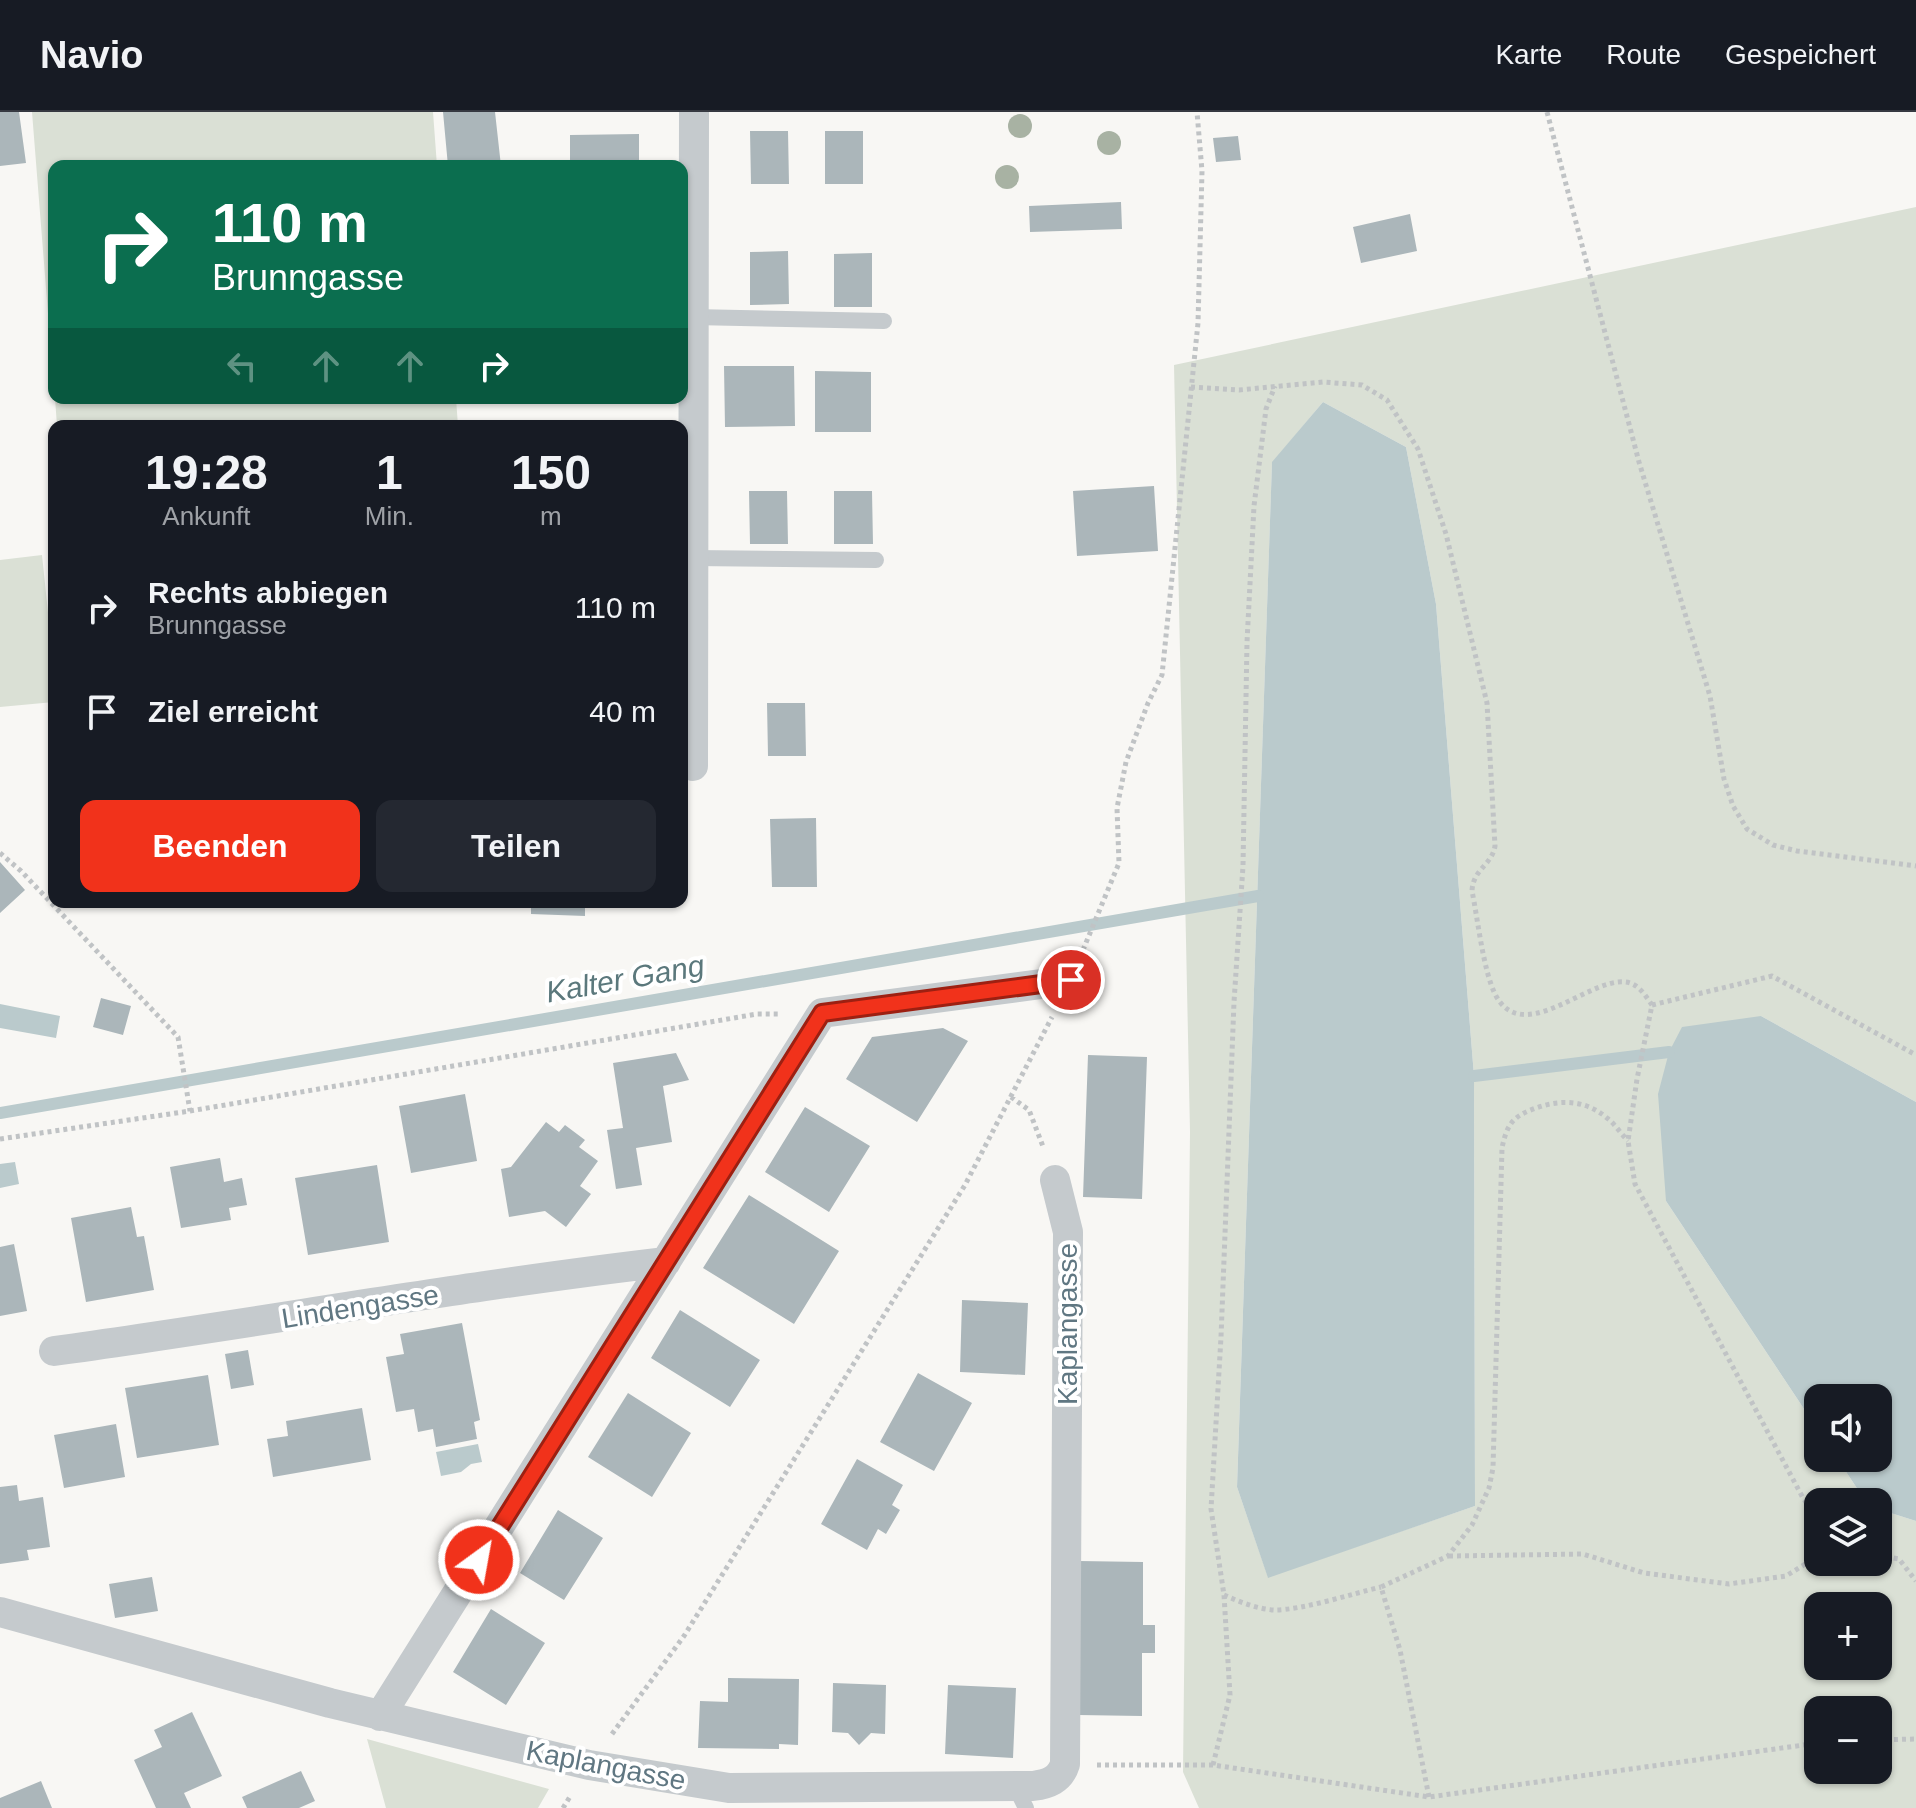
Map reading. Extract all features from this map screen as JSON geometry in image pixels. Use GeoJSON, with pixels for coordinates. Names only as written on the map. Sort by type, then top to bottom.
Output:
{"type":"FeatureCollection","features":[{"type":"Feature","properties":{"kind":"street"},"geometry":{"type":"LineString","coordinates":[[693,766],[694,112]]}},
{"type":"Feature","properties":{"kind":"street"},"geometry":{"type":"LineString","coordinates":[[380,1716],[822,1013],[1071,980]]}},
{"type":"Feature","properties":{"kind":"street","name":"Kaplangasse"},"geometry":{"type":"LineString","coordinates":[[0,1612],[380,1716],[728,1798],[1020,1797],[1057,1778],[1065,1764],[1068,1232],[1055,1180]]}},
{"type":"Feature","properties":{"kind":"street","name":"Lindengasse"},"geometry":{"type":"LineString","coordinates":[[54,1351],[535,1278],[666,1262]]}},
{"type":"Feature","properties":{"kind":"lane"},"geometry":{"type":"LineString","coordinates":[[693,317],[884,321]]}},
{"type":"Feature","properties":{"kind":"lane"},"geometry":{"type":"LineString","coordinates":[[693,558],[876,560]]}},
{"type":"Feature","properties":{"kind":"path"},"geometry":{"type":"LineString","coordinates":[[563,1808],[589,1765],[684,1636],[965,1185],[1071,980],[1119,863],[1117,808],[1126,762],[1162,675],[1198,323],[1202,171],[1197,112]]}},
{"type":"Feature","properties":{"kind":"path"},"geometry":{"type":"LineString","coordinates":[[1547,112],[1639,462],[1710,696],[1724,779],[1733,806],[1747,829],[1773,845],[1916,866]]}},
{"type":"Feature","properties":{"kind":"path"},"geometry":{"type":"LineString","coordinates":[[1191,387],[1239,390],[1323,382],[1362,385],[1387,400],[1418,449],[1446,534],[1487,703],[1495,846],[1494,854],[1473,880],[1472,891],[1494,993],[1511,1011],[1533,1014],[1554,1009],[1601,986],[1624,981],[1634,984],[1652,1005],[1628,1141],[1635,1184],[1804,1499]]}},
{"type":"Feature","properties":{"kind":"path"},"geometry":{"type":"LineString","coordinates":[[1213,1765],[1230,1695],[1224,1595],[1211,1509],[1243,866],[1247,642],[1254,506],[1266,409],[1275,386]]}},
{"type":"Feature","properties":{"kind":"path"},"geometry":{"type":"LineString","coordinates":[[0,853],[48,900]]}},
{"type":"Feature","properties":{"kind":"path"},"geometry":{"type":"LineString","coordinates":[[56,908],[178,1037],[190,1108]]}},
{"type":"Feature","properties":{"kind":"path"},"geometry":{"type":"LineString","coordinates":[[1652,1005],[1772,976],[1916,1055]]}},
{"type":"Feature","properties":{"kind":"path"},"geometry":{"type":"LineString","coordinates":[[0,1139],[757,1014],[822,1013]]}},
{"type":"Feature","properties":{"kind":"path"},"geometry":{"type":"LineString","coordinates":[[1011,1097],[1029,1110],[1055,1180]]}},
{"type":"Feature","properties":{"kind":"path"},"geometry":{"type":"LineString","coordinates":[[1448,1556],[1472,1525],[1489,1488],[1493,1468],[1502,1148],[1506,1134],[1516,1117],[1526,1112],[1557,1102],[1574,1102],[1607,1117],[1628,1141]]}},
{"type":"Feature","properties":{"kind":"path"},"geometry":{"type":"LineString","coordinates":[[1224,1595],[1260,1608],[1290,1608],[1381,1587],[1448,1556],[1583,1554],[1644,1573],[1729,1584],[1786,1576],[1804,1565]]}},
{"type":"Feature","properties":{"kind":"path"},"geometry":{"type":"LineString","coordinates":[[1892,1558],[1899,1559],[1916,1581]]}},
{"type":"Feature","properties":{"kind":"path"},"geometry":{"type":"LineString","coordinates":[[1381,1587],[1400,1650],[1429,1797]]}},
{"type":"Feature","properties":{"kind":"path"},"geometry":{"type":"LineString","coordinates":[[1892,1740],[1916,1739]]}},
{"type":"Feature","properties":{"kind":"path"},"geometry":{"type":"LineString","coordinates":[[1065,1764],[1213,1765],[1429,1797],[1804,1745]]}},
{"type":"Feature","properties":{"kind":"shaded area"},"geometry":{"type":"Polygon","coordinates":[[[32,112],[433,112],[437,160],[48,160],[48,313],[32,112]]]}},
{"type":"Feature","properties":{"kind":"shaded area"},"geometry":{"type":"Polygon","coordinates":[[[1916,207],[1916,1102],[1761,1016],[1666,1201],[1804,1409],[1804,1472],[1846,1472],[1857,1488],[1804,1488],[1804,1576],[1892,1576],[1892,1513],[1916,1521],[1916,1808],[1199,1808],[1183,1772],[1190,1132],[1174,365],[1916,207]],[[1323,402],[1272,463],[1237,1487],[1268,1577],[1475,1506],[1474,1076],[1436,604],[1406,447],[1323,402]]]}},
{"type":"Feature","properties":{"kind":"shaded area"},"geometry":{"type":"Polygon","coordinates":[[[1323,402],[1406,447],[1436,604],[1474,1076],[1475,1506],[1268,1578],[1237,1487],[1272,462],[1323,402]]]}},
{"type":"Feature","properties":{"kind":"shaded area"},"geometry":{"type":"Polygon","coordinates":[[[55,404],[456,404],[458,420],[57,420],[55,404]]]}},
{"type":"Feature","properties":{"kind":"shaded area"},"geometry":{"type":"Polygon","coordinates":[[[42,555],[48,612],[48,703],[0,707],[0,560],[42,555]]]}},
{"type":"Feature","properties":{"kind":"shaded area"},"geometry":{"type":"Polygon","coordinates":[[[0,1004],[60,1016],[56,1038],[0,1028],[0,1004]]]}},
{"type":"Feature","properties":{"kind":"shaded area"},"geometry":{"type":"Polygon","coordinates":[[[1761,1016],[1916,1102],[1916,1521],[1892,1513],[1892,1488],[1857,1488],[1846,1472],[1892,1472],[1892,1384],[1804,1384],[1804,1409],[1666,1201],[1658,1094],[1669,1052],[1682,1027],[1761,1016]]]}},
{"type":"Feature","properties":{"kind":"shaded area"},"geometry":{"type":"Polygon","coordinates":[[[15,1162],[19,1184],[0,1188],[0,1164],[15,1162]]]}},
{"type":"Feature","properties":{"kind":"shaded area"},"geometry":{"type":"Polygon","coordinates":[[[478,1444],[482,1462],[471,1464],[461,1472],[441,1476],[436,1452],[478,1444]]]}},
{"type":"Feature","properties":{"kind":"shaded area"},"geometry":{"type":"Polygon","coordinates":[[[367,1739],[549,1789],[538,1808],[386,1808],[367,1739]]]}},
{"type":"Feature","properties":{"kind":"building"},"geometry":{"type":"Polygon","coordinates":[[[0,112],[19,112],[26,163],[0,166],[0,112]]]}},
{"type":"Feature","properties":{"kind":"building"},"geometry":{"type":"Polygon","coordinates":[[[443,112],[495,112],[500,160],[447,160],[443,112]]]}},
{"type":"Feature","properties":{"kind":"building"},"geometry":{"type":"Polygon","coordinates":[[[750,131],[788,131],[789,184],[751,184],[750,131]]]}},
{"type":"Feature","properties":{"kind":"building"},"geometry":{"type":"Polygon","coordinates":[[[825,131],[863,131],[863,184],[825,184],[825,131]]]}},
{"type":"Feature","properties":{"kind":"building"},"geometry":{"type":"Polygon","coordinates":[[[639,134],[639,160],[570,160],[570,135],[639,134]]]}},
{"type":"Feature","properties":{"kind":"building"},"geometry":{"type":"Polygon","coordinates":[[[1238,136],[1241,160],[1216,162],[1213,138],[1238,136]]]}},
{"type":"Feature","properties":{"kind":"building"},"geometry":{"type":"Polygon","coordinates":[[[1121,202],[1122,229],[1030,232],[1029,206],[1121,202]]]}},
{"type":"Feature","properties":{"kind":"building"},"geometry":{"type":"Polygon","coordinates":[[[1410,214],[1417,251],[1361,263],[1353,227],[1410,214]]]}},
{"type":"Feature","properties":{"kind":"building"},"geometry":{"type":"Polygon","coordinates":[[[788,251],[789,304],[750,305],[750,252],[788,251]]]}},
{"type":"Feature","properties":{"kind":"building"},"geometry":{"type":"Polygon","coordinates":[[[872,253],[872,307],[834,307],[834,254],[872,253]]]}},
{"type":"Feature","properties":{"kind":"building"},"geometry":{"type":"Polygon","coordinates":[[[724,366],[794,366],[795,426],[725,427],[724,366]]]}},
{"type":"Feature","properties":{"kind":"building"},"geometry":{"type":"Polygon","coordinates":[[[815,371],[871,372],[871,432],[815,432],[815,371]]]}},
{"type":"Feature","properties":{"kind":"building"},"geometry":{"type":"Polygon","coordinates":[[[1154,486],[1158,551],[1077,556],[1073,491],[1154,486]]]}},
{"type":"Feature","properties":{"kind":"building"},"geometry":{"type":"Polygon","coordinates":[[[749,491],[787,491],[788,544],[750,544],[749,491]]]}},
{"type":"Feature","properties":{"kind":"building"},"geometry":{"type":"Polygon","coordinates":[[[834,491],[872,491],[873,544],[834,544],[834,491]]]}},
{"type":"Feature","properties":{"kind":"building"},"geometry":{"type":"Polygon","coordinates":[[[767,703],[805,703],[806,756],[768,756],[767,703]]]}},
{"type":"Feature","properties":{"kind":"building"},"geometry":{"type":"Polygon","coordinates":[[[816,818],[817,887],[772,887],[770,819],[816,818]]]}},
{"type":"Feature","properties":{"kind":"building"},"geometry":{"type":"Polygon","coordinates":[[[0,862],[25,890],[0,913],[0,862]]]}},
{"type":"Feature","properties":{"kind":"building"},"geometry":{"type":"Polygon","coordinates":[[[531,908],[585,908],[585,916],[531,914],[531,908]]]}},
{"type":"Feature","properties":{"kind":"building"},"geometry":{"type":"Polygon","coordinates":[[[101,998],[131,1006],[123,1035],[93,1027],[101,998]]]}},
{"type":"Feature","properties":{"kind":"building"},"geometry":{"type":"Polygon","coordinates":[[[943,1028],[968,1041],[917,1122],[846,1079],[872,1037],[943,1028]]]}},
{"type":"Feature","properties":{"kind":"building"},"geometry":{"type":"Polygon","coordinates":[[[676,1053],[689,1080],[663,1086],[672,1142],[636,1148],[642,1185],[616,1189],[607,1130],[623,1128],[613,1063],[676,1053]]]}},
{"type":"Feature","properties":{"kind":"building"},"geometry":{"type":"Polygon","coordinates":[[[1088,1055],[1147,1057],[1142,1199],[1083,1197],[1088,1055]]]}},
{"type":"Feature","properties":{"kind":"building"},"geometry":{"type":"Polygon","coordinates":[[[465,1094],[477,1161],[411,1173],[399,1106],[465,1094]]]}},
{"type":"Feature","properties":{"kind":"building"},"geometry":{"type":"Polygon","coordinates":[[[805,1107],[870,1146],[829,1212],[765,1172],[805,1107]]]}},
{"type":"Feature","properties":{"kind":"building"},"geometry":{"type":"Polygon","coordinates":[[[546,1122],[559,1132],[565,1125],[585,1140],[579,1147],[598,1161],[580,1186],[591,1194],[566,1227],[545,1211],[509,1217],[501,1169],[511,1167],[546,1122]]]}},
{"type":"Feature","properties":{"kind":"building"},"geometry":{"type":"Polygon","coordinates":[[[220,1158],[224,1182],[242,1178],[247,1205],[229,1208],[231,1220],[181,1228],[170,1167],[220,1158]]]}},
{"type":"Feature","properties":{"kind":"building"},"geometry":{"type":"Polygon","coordinates":[[[377,1165],[389,1242],[308,1255],[295,1178],[377,1165]]]}},
{"type":"Feature","properties":{"kind":"building"},"geometry":{"type":"Polygon","coordinates":[[[749,1195],[839,1251],[794,1324],[703,1268],[749,1195]]]}},
{"type":"Feature","properties":{"kind":"building"},"geometry":{"type":"Polygon","coordinates":[[[131,1207],[137,1237],[144,1236],[154,1290],[86,1302],[71,1218],[131,1207]]]}},
{"type":"Feature","properties":{"kind":"building"},"geometry":{"type":"Polygon","coordinates":[[[14,1244],[27,1311],[0,1316],[0,1247],[14,1244]]]}},
{"type":"Feature","properties":{"kind":"building"},"geometry":{"type":"Polygon","coordinates":[[[962,1300],[1028,1303],[1025,1375],[960,1372],[962,1300]]]}},
{"type":"Feature","properties":{"kind":"building"},"geometry":{"type":"Polygon","coordinates":[[[680,1310],[760,1360],[730,1407],[651,1358],[680,1310]]]}},
{"type":"Feature","properties":{"kind":"building"},"geometry":{"type":"Polygon","coordinates":[[[462,1323],[480,1420],[474,1422],[477,1439],[436,1447],[433,1429],[418,1432],[414,1409],[396,1412],[386,1357],[404,1354],[400,1334],[462,1323]]]}},
{"type":"Feature","properties":{"kind":"building"},"geometry":{"type":"Polygon","coordinates":[[[248,1350],[254,1385],[231,1389],[225,1354],[248,1350]]]}},
{"type":"Feature","properties":{"kind":"building"},"geometry":{"type":"Polygon","coordinates":[[[918,1373],[972,1403],[934,1471],[880,1442],[918,1373]]]}},
{"type":"Feature","properties":{"kind":"building"},"geometry":{"type":"Polygon","coordinates":[[[208,1375],[219,1445],[137,1458],[125,1388],[208,1375]]]}},
{"type":"Feature","properties":{"kind":"building"},"geometry":{"type":"Polygon","coordinates":[[[628,1393],[691,1433],[652,1497],[588,1457],[628,1393]]]}},
{"type":"Feature","properties":{"kind":"building"},"geometry":{"type":"Polygon","coordinates":[[[362,1408],[371,1460],[273,1477],[267,1439],[288,1436],[286,1421],[362,1408]]]}},
{"type":"Feature","properties":{"kind":"building"},"geometry":{"type":"Polygon","coordinates":[[[116,1424],[125,1477],[64,1488],[54,1435],[116,1424]]]}},
{"type":"Feature","properties":{"kind":"building"},"geometry":{"type":"Polygon","coordinates":[[[857,1459],[903,1485],[892,1505],[900,1510],[886,1534],[878,1529],[867,1550],[821,1524],[857,1459]]]}},
{"type":"Feature","properties":{"kind":"building"},"geometry":{"type":"Polygon","coordinates":[[[17,1485],[19,1501],[43,1497],[50,1547],[27,1550],[29,1560],[0,1564],[0,1487],[17,1485]]]}},
{"type":"Feature","properties":{"kind":"building"},"geometry":{"type":"Polygon","coordinates":[[[558,1510],[603,1538],[564,1600],[520,1573],[558,1510]]]}},
{"type":"Feature","properties":{"kind":"building"},"geometry":{"type":"Polygon","coordinates":[[[1079,1561],[1143,1562],[1143,1625],[1155,1625],[1155,1653],[1142,1653],[1142,1716],[1078,1715],[1079,1561]]]}},
{"type":"Feature","properties":{"kind":"building"},"geometry":{"type":"Polygon","coordinates":[[[152,1577],[158,1611],[115,1618],[109,1584],[152,1577]]]}},
{"type":"Feature","properties":{"kind":"building"},"geometry":{"type":"Polygon","coordinates":[[[491,1609],[545,1643],[506,1705],[453,1672],[491,1609]]]}},
{"type":"Feature","properties":{"kind":"building"},"geometry":{"type":"Polygon","coordinates":[[[728,1678],[799,1679],[798,1745],[779,1744],[779,1749],[698,1748],[700,1701],[728,1702],[728,1678]]]}},
{"type":"Feature","properties":{"kind":"building"},"geometry":{"type":"Polygon","coordinates":[[[833,1683],[886,1685],[885,1734],[871,1733],[859,1745],[848,1733],[832,1732],[833,1683]]]}},
{"type":"Feature","properties":{"kind":"building"},"geometry":{"type":"Polygon","coordinates":[[[948,1685],[1016,1688],[1013,1758],[945,1754],[948,1685]]]}},
{"type":"Feature","properties":{"kind":"building"},"geometry":{"type":"Polygon","coordinates":[[[192,1712],[222,1776],[184,1793],[191,1808],[156,1808],[134,1760],[162,1747],[154,1730],[192,1712]]]}},
{"type":"Feature","properties":{"kind":"building"},"geometry":{"type":"Polygon","coordinates":[[[301,1771],[315,1801],[299,1808],[247,1808],[242,1797],[301,1771]]]}},
{"type":"Feature","properties":{"kind":"building"},"geometry":{"type":"Polygon","coordinates":[[[41,1781],[52,1808],[0,1808],[0,1798],[41,1781]]]}},
{"type":"Feature","properties":{"kind":"waterway","name":"Kalter Gang"},"geometry":{"type":"LineString","coordinates":[[0,1113],[1258,896]]}},
{"type":"Feature","properties":{"kind":"waterway"},"geometry":{"type":"LineString","coordinates":[[1474,1076],[1669,1052]]}},
{"type":"Feature","properties":{"kind":"route"},"geometry":{"type":"LineString","coordinates":[[479,1560],[822,1013],[1071,980]]}}]}
